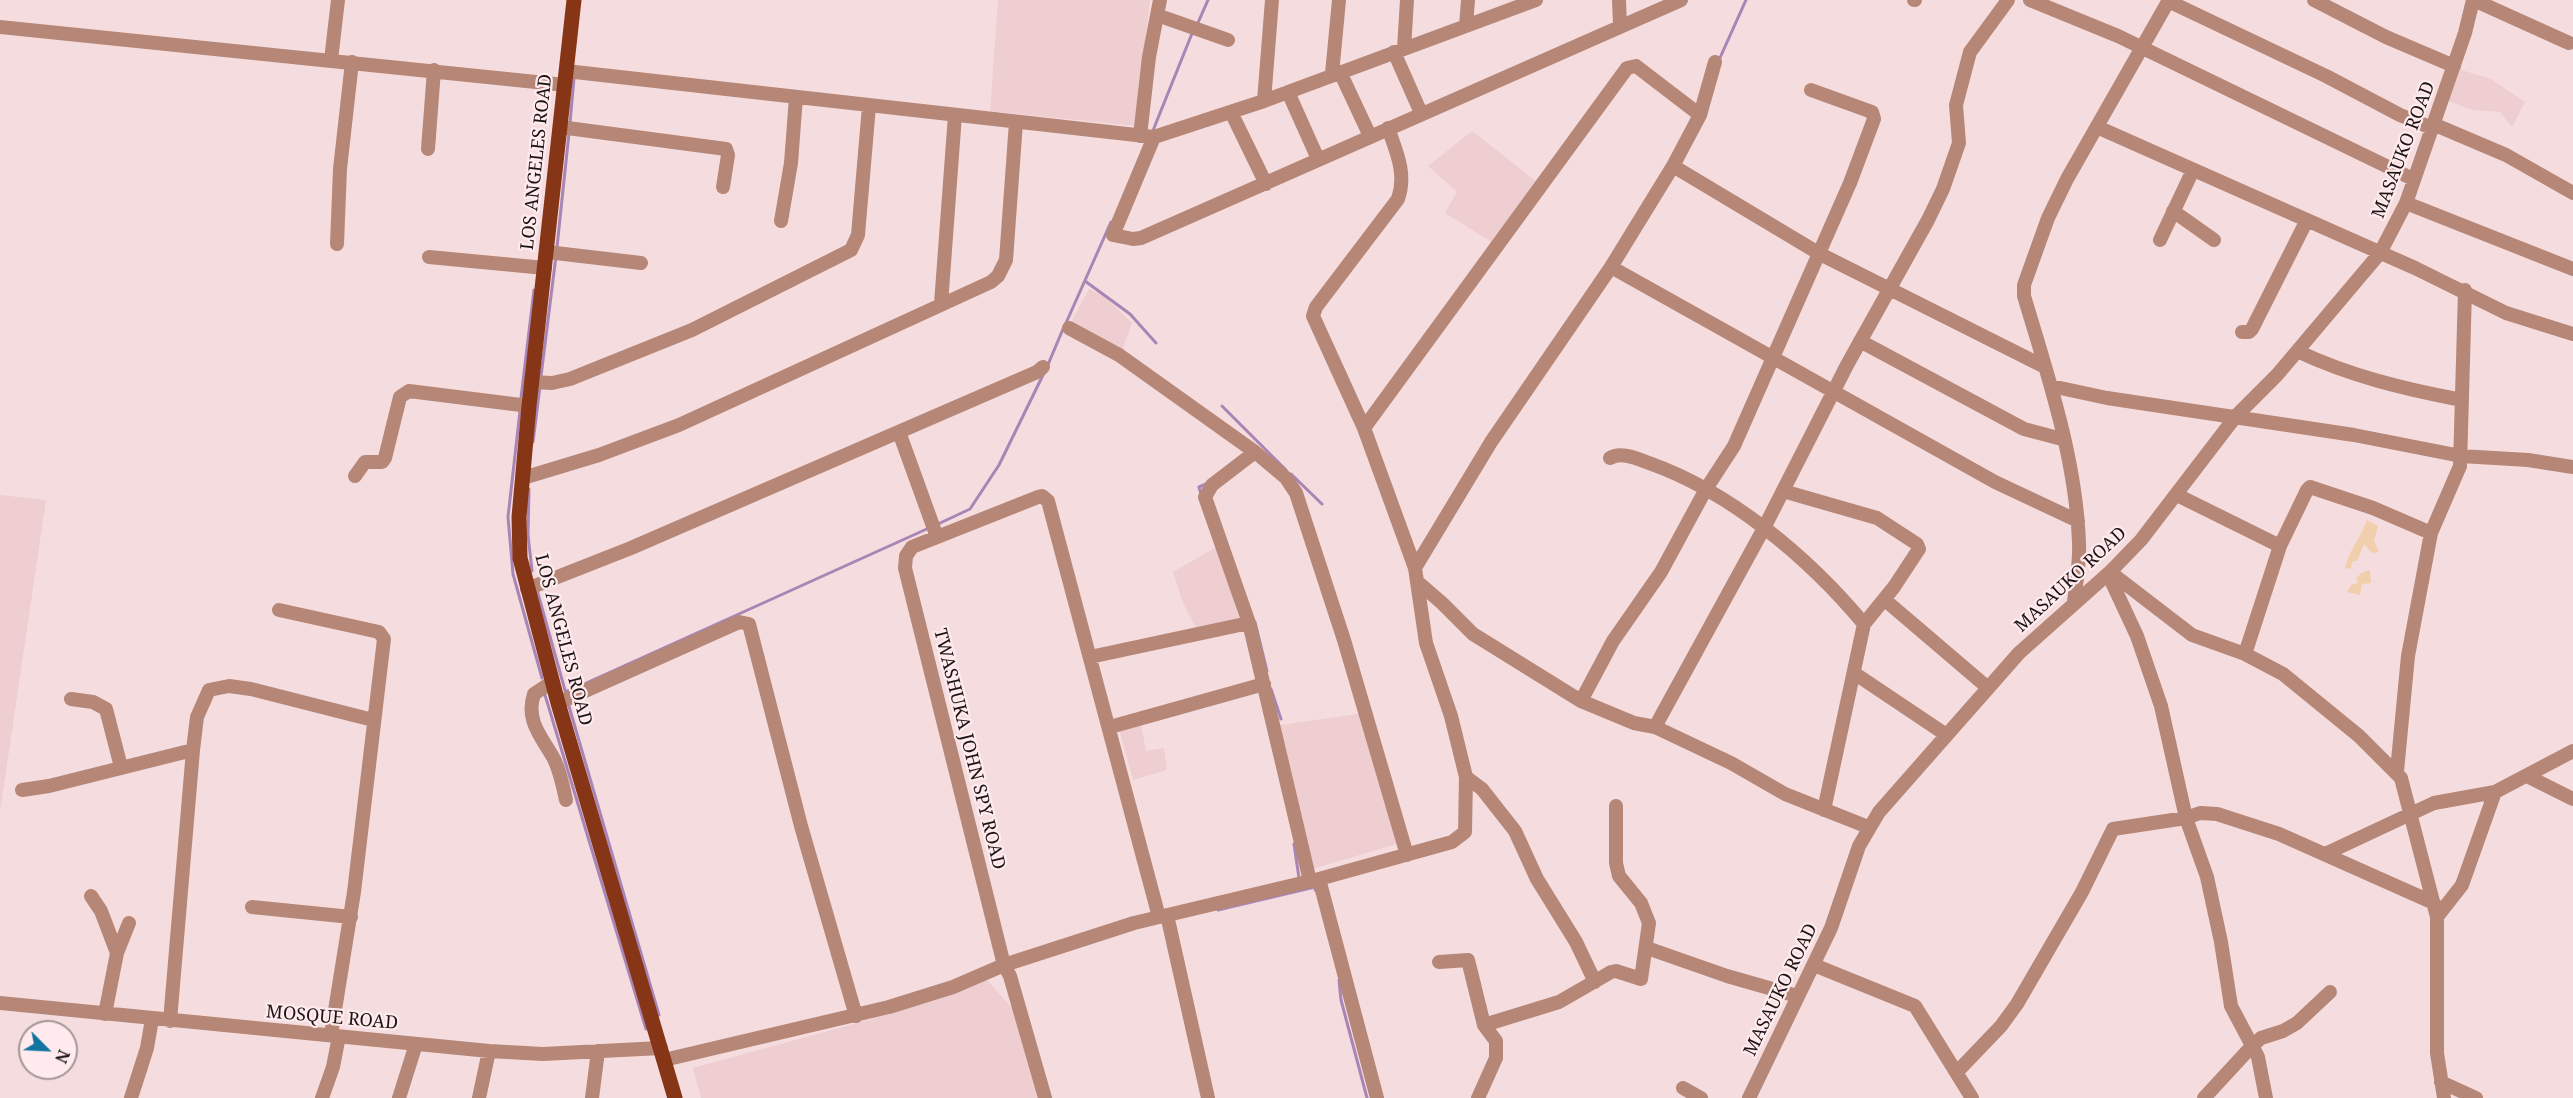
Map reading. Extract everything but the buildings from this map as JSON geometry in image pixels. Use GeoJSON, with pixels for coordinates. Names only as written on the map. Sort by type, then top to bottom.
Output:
{"type":"FeatureCollection","features":[{"type":"Feature","properties":{"kind":"main road","name":"LOS ANGELES ROAD"},"geometry":{"type":"LineString","coordinates":[[574,0],[528,406],[519,536],[527,589],[552,682],[675,1098]]}},
{"type":"Feature","properties":{"kind":"street"},"geometry":{"type":"LineString","coordinates":[[331,60],[338,0]]}},
{"type":"Feature","properties":{"kind":"street"},"geometry":{"type":"LineString","coordinates":[[1160,0],[1149,57],[1147,136],[1113,235],[1133,239],[1141,238],[1421,113],[1477,91],[1664,4],[1681,0]]}},
{"type":"Feature","properties":{"kind":"street"},"geometry":{"type":"LineString","coordinates":[[1264,101],[1272,0]]}},
{"type":"Feature","properties":{"kind":"street"},"geometry":{"type":"LineString","coordinates":[[1339,0],[1336,73],[1370,136]]}},
{"type":"Feature","properties":{"kind":"street"},"geometry":{"type":"LineString","coordinates":[[1407,0],[1399,50],[1421,113]]}},
{"type":"Feature","properties":{"kind":"street"},"geometry":{"type":"LineString","coordinates":[[1466,26],[1468,0]]}},
{"type":"Feature","properties":{"kind":"street"},"geometry":{"type":"LineString","coordinates":[[1618,0],[1620,25]]}},
{"type":"Feature","properties":{"kind":"street"},"geometry":{"type":"LineString","coordinates":[[1655,727],[1764,528],[1860,341],[1928,220],[1959,143],[1956,105],[1970,52],[2008,0]]}},
{"type":"Feature","properties":{"kind":"street"},"geometry":{"type":"LineString","coordinates":[[2030,0],[2141,48],[2413,179]]}},
{"type":"Feature","properties":{"kind":"street"},"geometry":{"type":"LineString","coordinates":[[2074,602],[2079,558],[2078,521],[2051,386],[2024,296],[2024,285],[2048,218],[2168,0],[2326,76],[2400,115],[2505,156],[2573,193]]}},
{"type":"Feature","properties":{"kind":"street"},"geometry":{"type":"LineString","coordinates":[[2314,0],[2408,47],[2454,66]]}},
{"type":"Feature","properties":{"kind":"street"},"geometry":{"type":"LineString","coordinates":[[2473,0],[2569,43]]}},
{"type":"Feature","properties":{"kind":"street","name":"MASAUKO ROAD"},"geometry":{"type":"LineString","coordinates":[[1749,1098],[1831,928],[1846,879],[1868,827],[1891,796],[1987,687],[2044,628],[2109,573],[2177,495],[2207,451],[2236,416],[2256,398],[2380,253],[2406,203],[2454,66],[2473,0]]}},
{"type":"Feature","properties":{"kind":"street"},"geometry":{"type":"LineString","coordinates":[[0,27],[434,70],[566,78],[796,98],[1147,136],[1264,101],[1528,1]]}},
{"type":"Feature","properties":{"kind":"street"},"geometry":{"type":"LineString","coordinates":[[1157,15],[1228,40]]}},
{"type":"Feature","properties":{"kind":"street"},"geometry":{"type":"LineString","coordinates":[[337,244],[340,169],[352,62]]}},
{"type":"Feature","properties":{"kind":"street"},"geometry":{"type":"LineString","coordinates":[[1415,568],[1491,442],[1611,267],[1674,166],[1700,116],[1715,62]]}},
{"type":"Feature","properties":{"kind":"street"},"geometry":{"type":"LineString","coordinates":[[1364,428],[1627,68],[1636,66],[1700,116]]}},
{"type":"Feature","properties":{"kind":"street"},"geometry":{"type":"LineString","coordinates":[[428,149],[434,70]]}},
{"type":"Feature","properties":{"kind":"street"},"geometry":{"type":"LineString","coordinates":[[1581,701],[1623,626],[1661,572],[1706,489],[1734,446],[1854,174],[1874,115],[1811,90]]}},
{"type":"Feature","properties":{"kind":"street"},"geometry":{"type":"LineString","coordinates":[[1288,92],[1318,159]]}},
{"type":"Feature","properties":{"kind":"street"},"geometry":{"type":"LineString","coordinates":[[781,221],[790,163],[796,98]]}},
{"type":"Feature","properties":{"kind":"street"},"geometry":{"type":"LineString","coordinates":[[531,382],[552,383],[570,379],[672,339],[851,250],[858,236],[869,105]]}},
{"type":"Feature","properties":{"kind":"street"},"geometry":{"type":"LineString","coordinates":[[1231,112],[1266,184]]}},
{"type":"Feature","properties":{"kind":"street"},"geometry":{"type":"LineString","coordinates":[[941,304],[955,115]]}},
{"type":"Feature","properties":{"kind":"street"},"geometry":{"type":"LineString","coordinates":[[523,478],[599,455],[679,425],[991,282],[1003,268],[1009,230],[1016,122]]}},
{"type":"Feature","properties":{"kind":"street"},"geometry":{"type":"LineString","coordinates":[[560,127],[726,149],[728,155],[723,187]]}},
{"type":"Feature","properties":{"kind":"street","name":"MOSQUE ROAD"},"geometry":{"type":"LineString","coordinates":[[0,1003],[489,1051],[543,1054],[598,1051],[662,1054],[856,1016],[953,987],[1004,965],[1163,916],[1314,880],[1458,840],[1465,832],[1466,777],[1451,716],[1426,643],[1420,584],[1364,428],[1313,316],[1316,307],[1398,199],[1401,190],[1401,167],[1388,128]]}},
{"type":"Feature","properties":{"kind":"street"},"geometry":{"type":"LineString","coordinates":[[2097,128],[2465,290],[2506,313],[2573,334]]}},
{"type":"Feature","properties":{"kind":"street"},"geometry":{"type":"LineString","coordinates":[[1674,166],[1820,254],[2045,367]]}},
{"type":"Feature","properties":{"kind":"street"},"geometry":{"type":"LineString","coordinates":[[2160,240],[2193,170]]}},
{"type":"Feature","properties":{"kind":"street"},"geometry":{"type":"LineString","coordinates":[[2406,203],[2573,269]]}},
{"type":"Feature","properties":{"kind":"street"},"geometry":{"type":"LineString","coordinates":[[2173,211],[2214,240]]}},
{"type":"Feature","properties":{"kind":"street"},"geometry":{"type":"LineString","coordinates":[[2242,332],[2249,333],[2252,329],[2307,220]]}},
{"type":"Feature","properties":{"kind":"street"},"geometry":{"type":"LineString","coordinates":[[429,257],[641,263]]}},
{"type":"Feature","properties":{"kind":"street"},"geometry":{"type":"LineString","coordinates":[[1611,267],[1995,482],[2078,521]]}},
{"type":"Feature","properties":{"kind":"street"},"geometry":{"type":"LineString","coordinates":[[2397,771],[2408,656],[2431,533],[2454,483],[2461,456],[2465,290]]}},
{"type":"Feature","properties":{"kind":"street"},"geometry":{"type":"LineString","coordinates":[[1069,328],[1119,355],[1255,452],[1286,478],[1296,493],[1356,678],[1407,855]]}},
{"type":"Feature","properties":{"kind":"street"},"geometry":{"type":"LineString","coordinates":[[1860,341],[2024,429],[2062,439]]}},
{"type":"Feature","properties":{"kind":"street"},"geometry":{"type":"LineString","coordinates":[[2297,351],[2377,381],[2462,400]]}},
{"type":"Feature","properties":{"kind":"street"},"geometry":{"type":"LineString","coordinates":[[527,589],[631,548],[1037,372],[1043,367]]}},
{"type":"Feature","properties":{"kind":"street"},"geometry":{"type":"LineString","coordinates":[[2051,386],[2107,398],[2236,416],[2461,456],[2528,460],[2573,466]]}},
{"type":"Feature","properties":{"kind":"street"},"geometry":{"type":"LineString","coordinates":[[355,476],[365,462],[382,462],[385,458],[400,397],[409,391],[528,406]]}},
{"type":"Feature","properties":{"kind":"street"},"geometry":{"type":"LineString","coordinates":[[899,432],[937,537]]}},
{"type":"Feature","properties":{"kind":"street"},"geometry":{"type":"LineString","coordinates":[[1255,452],[1208,489],[1205,497],[1249,623],[1314,880],[1377,1098]]}},
{"type":"Feature","properties":{"kind":"street"},"geometry":{"type":"LineString","coordinates":[[1610,458],[1619,454],[1640,460],[1706,489],[1746,513],[1831,587],[1864,624]]}},
{"type":"Feature","properties":{"kind":"street"},"geometry":{"type":"LineString","coordinates":[[2245,654],[2280,546],[2310,487],[2373,508],[2431,533]]}},
{"type":"Feature","properties":{"kind":"street"},"geometry":{"type":"LineString","coordinates":[[1783,491],[1877,518],[1917,544],[1917,554],[1885,600],[1864,624],[1824,810]]}},
{"type":"Feature","properties":{"kind":"street"},"geometry":{"type":"LineString","coordinates":[[2177,495],[2280,546]]}},
{"type":"Feature","properties":{"kind":"street","name":"TWASHUKA JOHN SPY ROAD"},"geometry":{"type":"LineString","coordinates":[[1044,1098],[1010,976],[1004,965],[905,568],[906,556],[912,547],[1038,497],[1046,498],[1090,657]]}},
{"type":"Feature","properties":{"kind":"street"},"geometry":{"type":"LineString","coordinates":[[2109,573],[2192,635],[2245,654],[2303,688],[2397,771],[2406,787],[2437,917],[2437,1053],[2444,1098]]}},
{"type":"Feature","properties":{"kind":"street"},"geometry":{"type":"LineString","coordinates":[[2109,573],[2150,668],[2174,752],[2186,818],[2207,877],[2221,942],[2231,1006],[2260,1064],[2259,1072],[2266,1098]]}},
{"type":"Feature","properties":{"kind":"street"},"geometry":{"type":"LineString","coordinates":[[1420,584],[1443,603],[1473,634],[1581,701],[1634,723],[1655,727],[1731,763],[1785,794],[1868,827]]}},
{"type":"Feature","properties":{"kind":"street"},"geometry":{"type":"LineString","coordinates":[[1885,600],[1987,687]]}},
{"type":"Feature","properties":{"kind":"street"},"geometry":{"type":"LineString","coordinates":[[279,610],[383,635],[333,1067],[322,1098]]}},
{"type":"Feature","properties":{"kind":"street"},"geometry":{"type":"LineString","coordinates":[[558,703],[739,622],[749,624],[804,837],[856,1016]]}},
{"type":"Feature","properties":{"kind":"street"},"geometry":{"type":"LineString","coordinates":[[1208,1098],[1163,916],[1090,657],[1249,623]]}},
{"type":"Feature","properties":{"kind":"street"},"geometry":{"type":"LineString","coordinates":[[1854,673],[1946,734]]}},
{"type":"Feature","properties":{"kind":"street"},"geometry":{"type":"LineString","coordinates":[[552,682],[534,693],[532,712],[534,729],[554,759],[566,800]]}},
{"type":"Feature","properties":{"kind":"street"},"geometry":{"type":"LineString","coordinates":[[1110,727],[1264,684]]}},
{"type":"Feature","properties":{"kind":"street"},"geometry":{"type":"LineString","coordinates":[[170,1021],[193,750],[197,717],[209,690],[229,686],[373,720]]}},
{"type":"Feature","properties":{"kind":"street"},"geometry":{"type":"LineString","coordinates":[[71,699],[93,702],[106,709],[121,767]]}},
{"type":"Feature","properties":{"kind":"street"},"geometry":{"type":"LineString","coordinates":[[22,790],[49,786],[193,750]]}},
{"type":"Feature","properties":{"kind":"street"},"geometry":{"type":"LineString","coordinates":[[2325,854],[2434,803],[2495,792],[2573,751]]}},
{"type":"Feature","properties":{"kind":"street"},"geometry":{"type":"LineString","coordinates":[[2527,776],[2573,799]]}},
{"type":"Feature","properties":{"kind":"street"},"geometry":{"type":"LineString","coordinates":[[1466,777],[1482,789],[1515,831],[1537,879],[1580,948],[1595,982]]}},
{"type":"Feature","properties":{"kind":"street"},"geometry":{"type":"LineString","coordinates":[[2437,917],[2462,885],[2475,854],[2495,792]]}},
{"type":"Feature","properties":{"kind":"street"},"geometry":{"type":"LineString","coordinates":[[1484,1025],[1558,1002],[1616,971],[1641,979],[1649,923],[1646,912],[1619,876],[1616,863],[1616,806]]}},
{"type":"Feature","properties":{"kind":"street"},"geometry":{"type":"LineString","coordinates":[[1957,1072],[2001,1026],[2017,1004],[2082,892],[2112,829],[2186,818],[2200,813],[2217,814],[2251,824],[2325,854],[2375,879],[2434,903]]}},
{"type":"Feature","properties":{"kind":"street"},"geometry":{"type":"LineString","coordinates":[[91,896],[101,911],[117,953]]}},
{"type":"Feature","properties":{"kind":"street"},"geometry":{"type":"LineString","coordinates":[[252,907],[351,917]]}},
{"type":"Feature","properties":{"kind":"street"},"geometry":{"type":"LineString","coordinates":[[105,1014],[117,953],[129,922]]}},
{"type":"Feature","properties":{"kind":"street"},"geometry":{"type":"LineString","coordinates":[[1647,948],[1727,976],[1797,996]]}},
{"type":"Feature","properties":{"kind":"street"},"geometry":{"type":"LineString","coordinates":[[1439,962],[1468,960],[1484,1025],[1494,1035],[1498,1049],[1478,1098]]}},
{"type":"Feature","properties":{"kind":"street"},"geometry":{"type":"LineString","coordinates":[[1814,965],[1915,1006],[1972,1098]]}},
{"type":"Feature","properties":{"kind":"street"},"geometry":{"type":"LineString","coordinates":[[2204,1098],[2261,1038],[2283,1031],[2297,1023],[2330,992]]}},
{"type":"Feature","properties":{"kind":"street"},"geometry":{"type":"LineString","coordinates":[[131,1098],[152,1019]]}},
{"type":"Feature","properties":{"kind":"street"},"geometry":{"type":"LineString","coordinates":[[399,1098],[416,1044]]}},
{"type":"Feature","properties":{"kind":"street"},"geometry":{"type":"LineString","coordinates":[[479,1098],[489,1051]]}},
{"type":"Feature","properties":{"kind":"street"},"geometry":{"type":"LineString","coordinates":[[592,1098],[598,1051]]}},
{"type":"Feature","properties":{"kind":"street"},"geometry":{"type":"LineString","coordinates":[[2441,1082],[2476,1098]]}},
{"type":"Feature","properties":{"kind":"street"},"geometry":{"type":"LineString","coordinates":[[1683,1088],[1701,1098]]}},
{"type":"Feature","properties":{"kind":"shaded area"},"geometry":{"type":"Polygon","coordinates":[[[998,0],[1150,0],[1136,126],[990,111],[998,0]]]}},
{"type":"Feature","properties":{"kind":"shaded area"},"geometry":{"type":"Polygon","coordinates":[[[2458,69],[2491,79],[2525,102],[2512,127],[2500,112],[2472,110],[2446,100],[2458,69]]]}},
{"type":"Feature","properties":{"kind":"shaded area"},"geometry":{"type":"Polygon","coordinates":[[[1472,131],[1536,181],[1493,243],[1445,213],[1457,192],[1428,166],[1472,131]]]}},
{"type":"Feature","properties":{"kind":"shaded area"},"geometry":{"type":"Polygon","coordinates":[[[1089,289],[1104,296],[1132,323],[1122,351],[1069,326],[1089,289]]]}},
{"type":"Feature","properties":{"kind":"shaded area"},"geometry":{"type":"Polygon","coordinates":[[[0,495],[46,500],[0,812],[0,495]]]}},
{"type":"Feature","properties":{"kind":"shaded area"},"geometry":{"type":"Polygon","coordinates":[[[2367,520],[2378,526],[2374,541],[2379,552],[2372,553],[2364,544],[2357,561],[2353,561],[2351,569],[2345,568],[2349,555],[2367,520]]]}},
{"type":"Feature","properties":{"kind":"shaded area"},"geometry":{"type":"Polygon","coordinates":[[[1218,546],[1240,622],[1197,630],[1183,603],[1173,572],[1218,546]]]}},
{"type":"Feature","properties":{"kind":"shaded area"},"geometry":{"type":"Polygon","coordinates":[[[2370,570],[2371,583],[2362,584],[2360,595],[2347,592],[2351,585],[2358,583],[2356,579],[2361,573],[2370,570]]]}},
{"type":"Feature","properties":{"kind":"shaded area"},"geometry":{"type":"Polygon","coordinates":[[[1371,712],[1400,843],[1309,870],[1274,726],[1371,712]]]}},
{"type":"Feature","properties":{"kind":"shaded area"},"geometry":{"type":"Polygon","coordinates":[[[1140,719],[1146,751],[1164,748],[1167,770],[1133,780],[1118,725],[1140,719]]]}},
{"type":"Feature","properties":{"kind":"shaded area"},"geometry":{"type":"Polygon","coordinates":[[[987,980],[1013,1009],[1037,1098],[701,1098],[693,1068],[890,1014],[987,980]]]}},
{"type":"Feature","properties":{"kind":"waterway"},"geometry":{"type":"LineString","coordinates":[[1197,25],[1208,0]]}},
{"type":"Feature","properties":{"kind":"waterway"},"geometry":{"type":"LineString","coordinates":[[1719,60],[1746,0]]}},
{"type":"Feature","properties":{"kind":"waterway"},"geometry":{"type":"LineString","coordinates":[[1152,133],[1193,31]]}},
{"type":"Feature","properties":{"kind":"waterway"},"geometry":{"type":"LineString","coordinates":[[570,123],[574,78]]}},
{"type":"Feature","properties":{"kind":"waterway"},"geometry":{"type":"LineString","coordinates":[[557,247],[569,133]]}},
{"type":"Feature","properties":{"kind":"waterway"},"geometry":{"type":"LineString","coordinates":[[1066,323],[1111,222]]}},
{"type":"Feature","properties":{"kind":"waterway"},"geometry":{"type":"LineString","coordinates":[[541,376],[556,256]]}},
{"type":"Feature","properties":{"kind":"waterway"},"geometry":{"type":"LineString","coordinates":[[1085,281],[1130,314],[1156,343]]}},
{"type":"Feature","properties":{"kind":"waterway"},"geometry":{"type":"LineString","coordinates":[[521,398],[534,290]]}},
{"type":"Feature","properties":{"kind":"waterway"},"geometry":{"type":"LineString","coordinates":[[1047,367],[1063,329]]}},
{"type":"Feature","properties":{"kind":"waterway"},"geometry":{"type":"LineString","coordinates":[[938,524],[970,509],[999,465],[1044,373]]}},
{"type":"Feature","properties":{"kind":"waterway"},"geometry":{"type":"LineString","coordinates":[[533,442],[540,386]]}},
{"type":"Feature","properties":{"kind":"waterway"},"geometry":{"type":"LineString","coordinates":[[1222,406],[1286,470]]}},
{"type":"Feature","properties":{"kind":"waterway"},"geometry":{"type":"LineString","coordinates":[[520,411],[508,517],[513,574],[542,678]]}},
{"type":"Feature","properties":{"kind":"waterway"},"geometry":{"type":"LineString","coordinates":[[1291,474],[1322,504]]}},
{"type":"Feature","properties":{"kind":"waterway"},"geometry":{"type":"LineString","coordinates":[[1201,494],[1199,487],[1206,484]]}},
{"type":"Feature","properties":{"kind":"waterway"},"geometry":{"type":"LineString","coordinates":[[529,489],[528,535],[532,571]]}},
{"type":"Feature","properties":{"kind":"waterway"},"geometry":{"type":"LineString","coordinates":[[584,684],[929,528]]}},
{"type":"Feature","properties":{"kind":"waterway"},"geometry":{"type":"LineString","coordinates":[[537,590],[566,694]]}},
{"type":"Feature","properties":{"kind":"waterway"},"geometry":{"type":"LineString","coordinates":[[1255,622],[1267,671]]}},
{"type":"Feature","properties":{"kind":"waterway"},"geometry":{"type":"LineString","coordinates":[[565,692],[572,689]]}},
{"type":"Feature","properties":{"kind":"waterway"},"geometry":{"type":"LineString","coordinates":[[1271,689],[1281,719]]}},
{"type":"Feature","properties":{"kind":"waterway"},"geometry":{"type":"LineString","coordinates":[[545,695],[646,1029]]}},
{"type":"Feature","properties":{"kind":"waterway"},"geometry":{"type":"LineString","coordinates":[[568,703],[659,1015]]}},
{"type":"Feature","properties":{"kind":"waterway"},"geometry":{"type":"LineString","coordinates":[[1294,844],[1299,878]]}},
{"type":"Feature","properties":{"kind":"waterway"},"geometry":{"type":"LineString","coordinates":[[1218,910],[1315,887],[1315,890]]}},
{"type":"Feature","properties":{"kind":"waterway"},"geometry":{"type":"LineString","coordinates":[[1339,980],[1341,1000],[1367,1098]]}}]}
